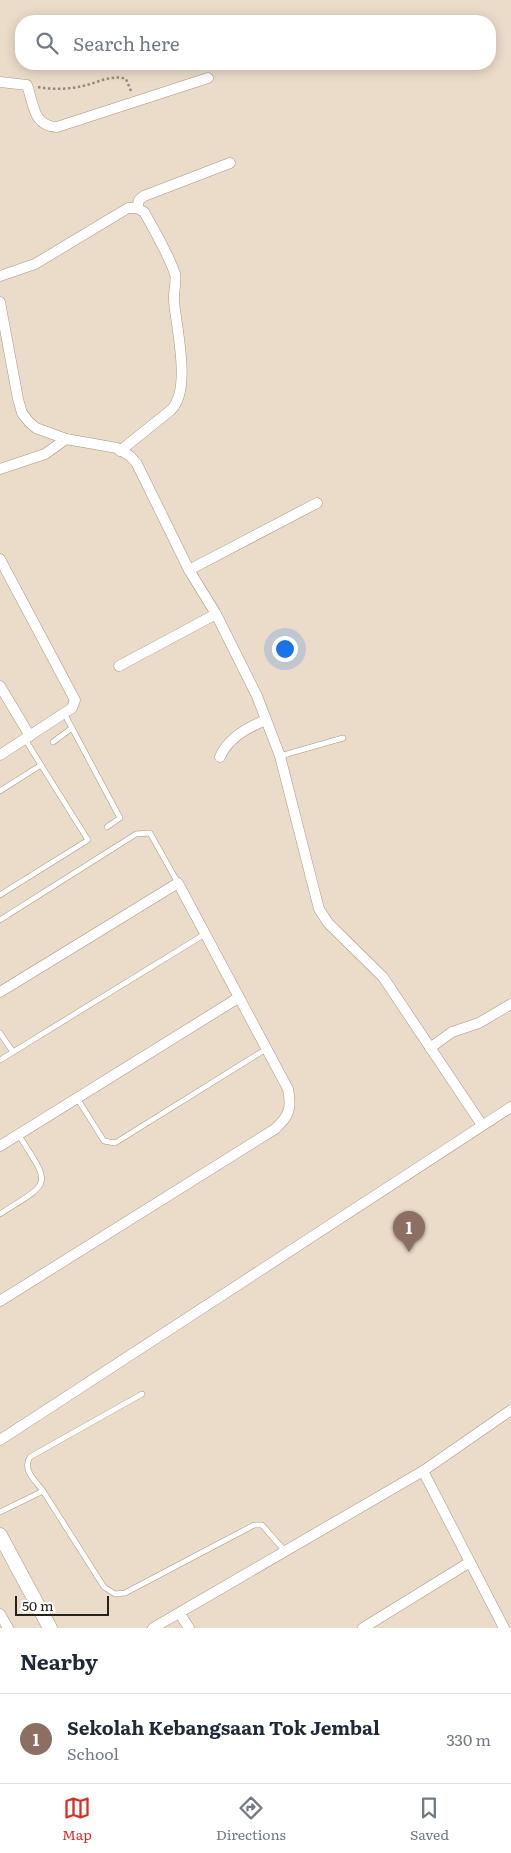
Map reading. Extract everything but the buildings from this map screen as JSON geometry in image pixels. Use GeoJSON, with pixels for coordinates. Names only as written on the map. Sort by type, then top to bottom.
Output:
{"type":"FeatureCollection","features":[{"type":"Feature","properties":{"kind":"main road"},"geometry":{"type":"LineString","coordinates":[[0,1535],[50,1628]]}},
{"type":"Feature","properties":{"kind":"street"},"geometry":{"type":"LineString","coordinates":[[0,82],[27,85],[39,121],[46,126],[57,127],[208,78]]}},
{"type":"Feature","properties":{"kind":"street"},"geometry":{"type":"LineString","coordinates":[[137,208],[139,200],[144,196],[230,163]]}},
{"type":"Feature","properties":{"kind":"street"},"geometry":{"type":"LineString","coordinates":[[0,276],[35,264],[128,208],[137,208],[144,212],[175,275],[174,301],[182,353],[177,405],[120,450]]}},
{"type":"Feature","properties":{"kind":"street"},"geometry":{"type":"LineString","coordinates":[[0,302],[22,413],[36,428],[66,439],[120,450],[130,456],[137,464],[189,570],[216,614],[257,696],[280,756],[319,908],[328,923],[383,977],[482,1124]]}},
{"type":"Feature","properties":{"kind":"street"},"geometry":{"type":"LineString","coordinates":[[0,469],[45,454],[66,439]]}},
{"type":"Feature","properties":{"kind":"street"},"geometry":{"type":"LineString","coordinates":[[189,570],[317,503]]}},
{"type":"Feature","properties":{"kind":"street"},"geometry":{"type":"LineString","coordinates":[[0,559],[75,700],[72,708],[0,755]]}},
{"type":"Feature","properties":{"kind":"street"},"geometry":{"type":"LineString","coordinates":[[119,666],[216,614]]}},
{"type":"Feature","properties":{"kind":"street"},"geometry":{"type":"LineString","coordinates":[[0,686],[27,738]]}},
{"type":"Feature","properties":{"kind":"street"},"geometry":{"type":"LineString","coordinates":[[220,757],[226,746],[242,732],[266,720]]}},
{"type":"Feature","properties":{"kind":"street"},"geometry":{"type":"LineString","coordinates":[[0,992],[178,883],[288,1089],[290,1101],[286,1118],[275,1130],[0,1302]]}},
{"type":"Feature","properties":{"kind":"street"},"geometry":{"type":"LineString","coordinates":[[0,1146],[238,998]]}},
{"type":"Feature","properties":{"kind":"street"},"geometry":{"type":"LineString","coordinates":[[430,1048],[452,1032],[478,1023],[511,1004]]}},
{"type":"Feature","properties":{"kind":"street"},"geometry":{"type":"LineString","coordinates":[[0,1440],[482,1124],[511,1107]]}},
{"type":"Feature","properties":{"kind":"street"},"geometry":{"type":"LineString","coordinates":[[153,1628],[423,1471],[511,1410]]}},
{"type":"Feature","properties":{"kind":"street"},"geometry":{"type":"LineString","coordinates":[[423,1471],[504,1628]]}},
{"type":"Feature","properties":{"kind":"street"},"geometry":{"type":"LineString","coordinates":[[362,1628],[470,1562]]}},
{"type":"Feature","properties":{"kind":"street"},"geometry":{"type":"LineString","coordinates":[[0,1614],[8,1628]]}},
{"type":"Feature","properties":{"kind":"street"},"geometry":{"type":"LineString","coordinates":[[180,1614],[189,1628]]}},
{"type":"Feature","properties":{"kind":"lane"},"geometry":{"type":"LineString","coordinates":[[64,713],[120,818],[107,828]]}},
{"type":"Feature","properties":{"kind":"lane"},"geometry":{"type":"LineString","coordinates":[[53,742],[72,728]]}},
{"type":"Feature","properties":{"kind":"lane"},"geometry":{"type":"LineString","coordinates":[[0,896],[88,840],[41,765],[27,738]]}},
{"type":"Feature","properties":{"kind":"lane"},"geometry":{"type":"LineString","coordinates":[[280,756],[343,738]]}},
{"type":"Feature","properties":{"kind":"lane"},"geometry":{"type":"LineString","coordinates":[[0,791],[41,765]]}},
{"type":"Feature","properties":{"kind":"lane"},"geometry":{"type":"LineString","coordinates":[[0,920],[142,832],[150,833],[178,883]]}},
{"type":"Feature","properties":{"kind":"lane"},"geometry":{"type":"LineString","coordinates":[[0,1060],[205,934]]}},
{"type":"Feature","properties":{"kind":"lane"},"geometry":{"type":"LineString","coordinates":[[0,1033],[13,1052]]}},
{"type":"Feature","properties":{"kind":"lane"},"geometry":{"type":"LineString","coordinates":[[77,1098],[104,1142],[115,1142],[266,1049]]}},
{"type":"Feature","properties":{"kind":"lane"},"geometry":{"type":"LineString","coordinates":[[0,1214],[36,1191],[41,1186],[43,1179],[41,1170],[18,1134]]}},
{"type":"Feature","properties":{"kind":"lane"},"geometry":{"type":"LineString","coordinates":[[142,1394],[30,1457],[27,1469],[104,1587],[115,1594],[125,1593],[254,1525],[262,1525],[285,1551]]}},
{"type":"Feature","properties":{"kind":"lane"},"geometry":{"type":"LineString","coordinates":[[0,1512],[43,1491]]}},
{"type":"Feature","properties":{"kind":"path"},"geometry":{"type":"LineString","coordinates":[[27,85],[61,88],[119,77],[126,79],[135,102]]}},
{"type":"Feature","properties":{"kind":"place","name":"Sekolah Kebangsaan Tok Jembal"},"geometry":{"type":"Point","coordinates":[409,1252]}}]}
